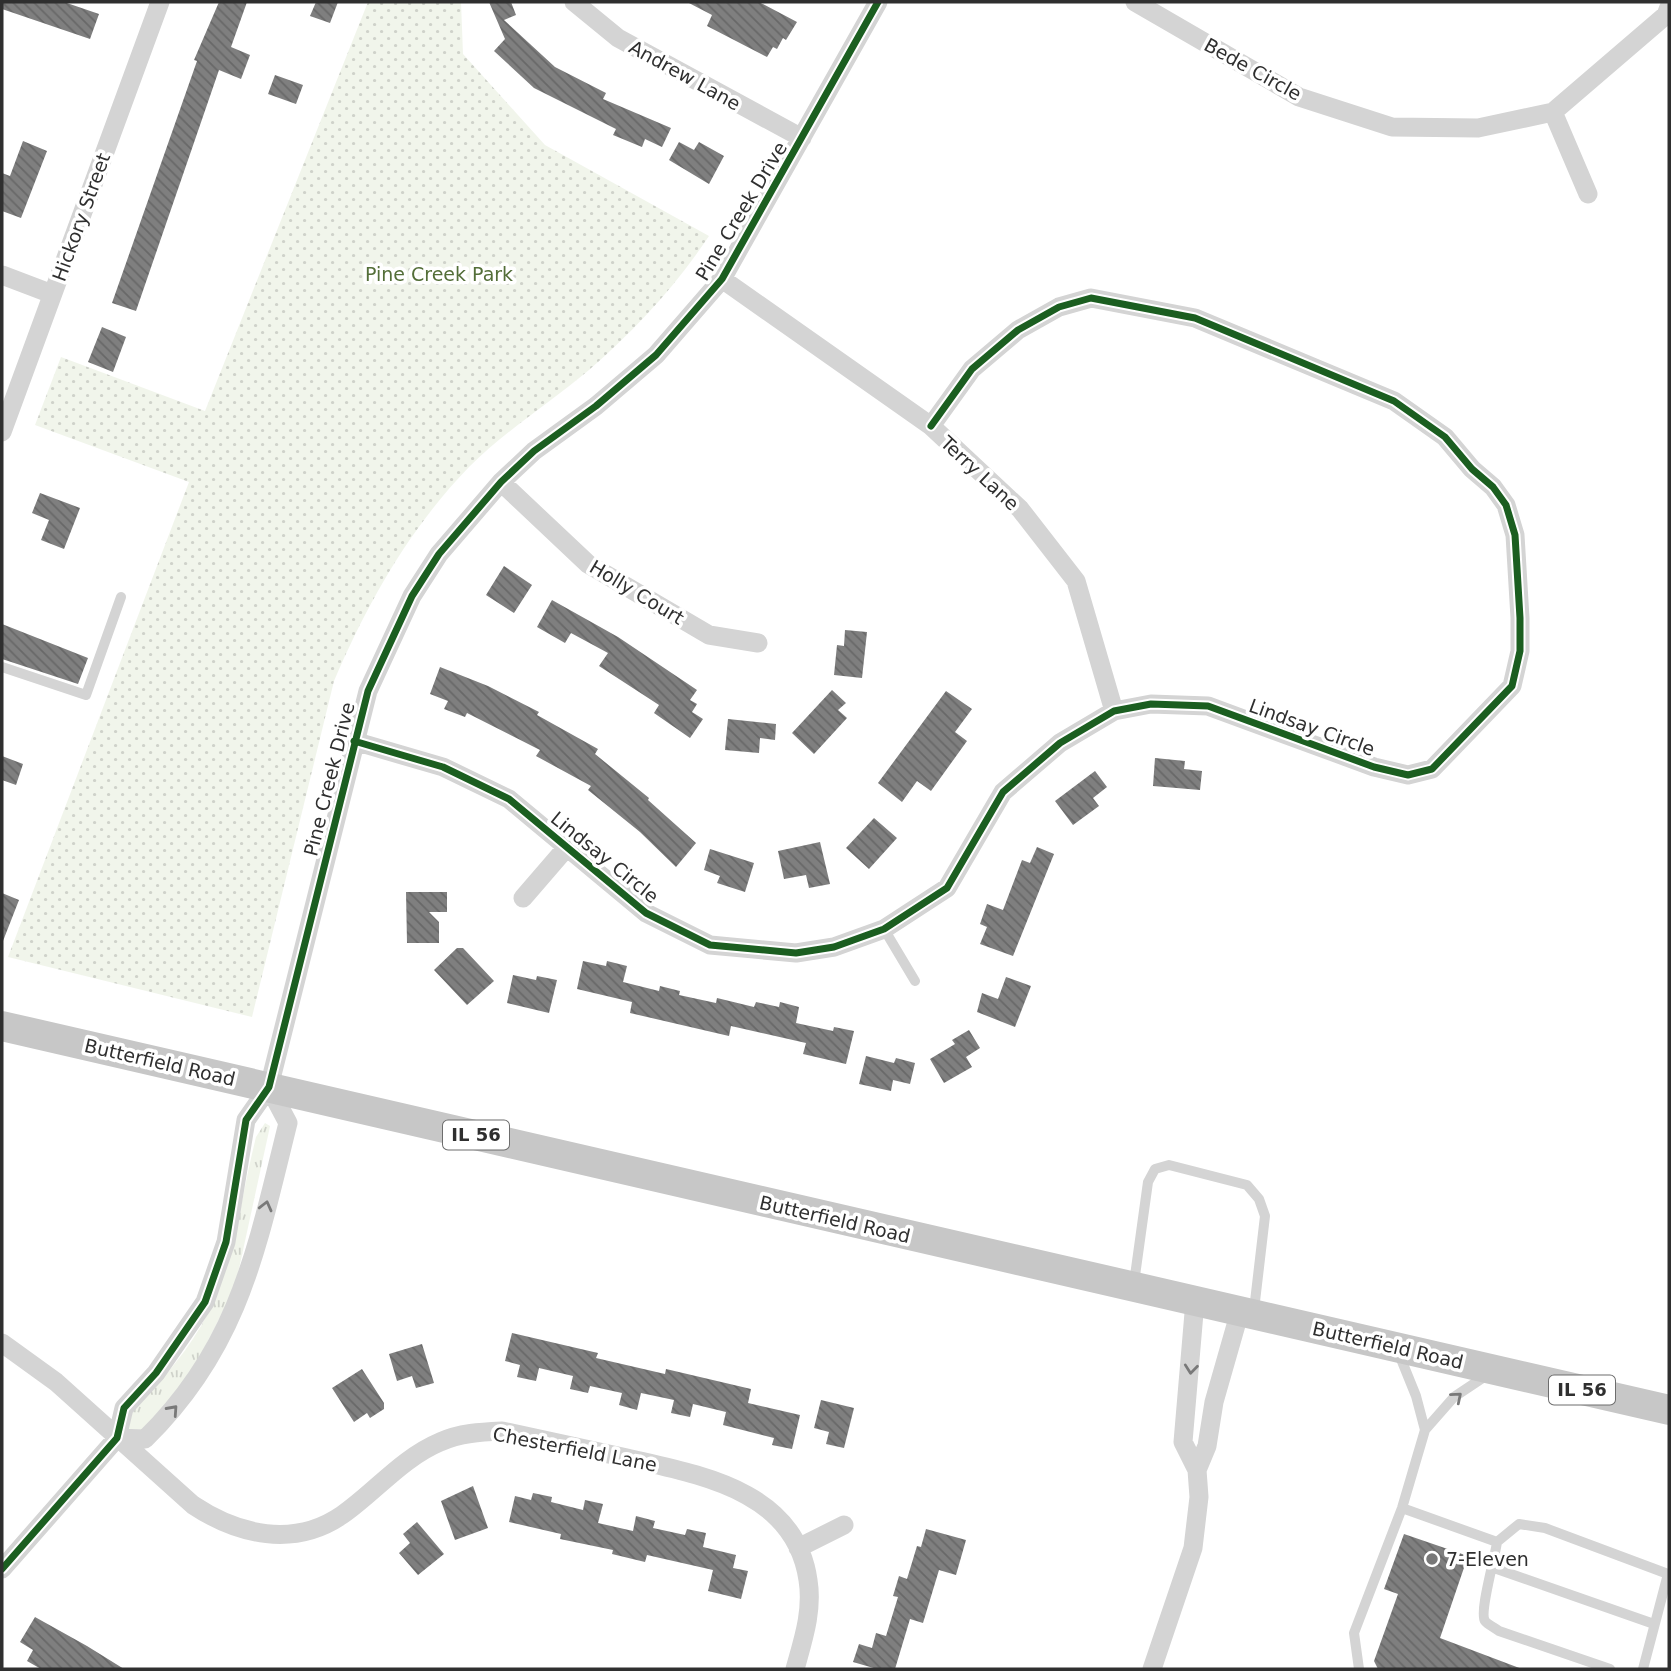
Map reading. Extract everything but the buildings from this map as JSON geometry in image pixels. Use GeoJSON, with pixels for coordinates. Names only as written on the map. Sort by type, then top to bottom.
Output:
{"type":"FeatureCollection","features":[{"type":"Feature","properties":{"kind":"main road","name":"Butterfield Road"},"geometry":{"type":"LineString","coordinates":[[2,1026],[1669,1410]]}},
{"type":"Feature","properties":{"kind":"street","name":"Hickory Street"},"geometry":{"type":"LineString","coordinates":[[2,432],[160,2]]}},
{"type":"Feature","properties":{"kind":"street","name":"Andrew Lane"},"geometry":{"type":"LineString","coordinates":[[574,2],[618,38],[802,138]]}},
{"type":"Feature","properties":{"kind":"street","name":"Pine Creek Drive"},"geometry":{"type":"LineString","coordinates":[[2,1569],[117,1438],[124,1408],[171,1353],[209,1293],[226,1242],[246,1119],[269,1087],[368,691],[412,596],[439,554],[501,482],[534,451],[596,406],[656,355],[722,279],[877,2]]}},
{"type":"Feature","properties":{"kind":"street","name":"Bede Circle"},"geometry":{"type":"LineString","coordinates":[[1135,2],[1299,97],[1392,127],[1478,128],[1553,112],[1666,15],[1669,7]]}},
{"type":"Feature","properties":{"kind":"street"},"geometry":{"type":"LineString","coordinates":[[1553,112],[1588,194]]}},
{"type":"Feature","properties":{"kind":"street"},"geometry":{"type":"LineString","coordinates":[[2,275],[52,294]]}},
{"type":"Feature","properties":{"kind":"street","name":"Terry Lane"},"geometry":{"type":"LineString","coordinates":[[722,279],[931,426],[1020,509],[1076,581],[1114,711]]}},
{"type":"Feature","properties":{"kind":"street","name":"Lindsay Circle"},"geometry":{"type":"LineString","coordinates":[[354,741],[443,767],[509,799],[646,913],[710,945],[796,953],[834,947],[884,929],[947,888],[1003,792],[1060,743],[1114,711],[1152,705],[1208,706],[1399,774],[1419,774],[1432,769],[1504,697],[1517,673],[1520,640],[1517,562],[1515,535],[1506,505],[1493,487],[1472,469],[1445,437],[1394,401],[1195,318],[1091,299],[1059,307],[1018,330],[972,369],[931,426]]}},
{"type":"Feature","properties":{"kind":"street","name":"Holly Court"},"geometry":{"type":"LineString","coordinates":[[501,482],[589,565],[709,635],[758,643]]}},
{"type":"Feature","properties":{"kind":"street"},"geometry":{"type":"LineString","coordinates":[[523,898],[567,847]]}},
{"type":"Feature","properties":{"kind":"street"},"geometry":{"type":"LineString","coordinates":[[117,1438],[145,1439],[176,1409],[222,1336],[243,1291],[288,1123],[269,1087]]}},
{"type":"Feature","properties":{"kind":"street"},"geometry":{"type":"LineString","coordinates":[[1153,1669],[1193,1548],[1199,1497],[1197,1470],[1183,1442],[1195,1301]]}},
{"type":"Feature","properties":{"kind":"street"},"geometry":{"type":"LineString","coordinates":[[1197,1470],[1207,1446],[1214,1402],[1247,1313]]}},
{"type":"Feature","properties":{"kind":"street","name":"Chesterfield Lane"},"geometry":{"type":"LineString","coordinates":[[2,1343],[56,1382],[193,1505],[215,1520],[260,1534],[279,1535],[324,1525],[417,1454],[440,1441],[472,1432],[502,1431],[728,1484],[770,1511],[785,1526],[797,1548],[808,1579],[809,1604],[808,1621],[795,1669]]}},
{"type":"Feature","properties":{"kind":"street"},"geometry":{"type":"LineString","coordinates":[[797,1548],[844,1525]]}},
{"type":"Feature","properties":{"kind":"lane"},"geometry":{"type":"LineString","coordinates":[[2,667],[86,695],[121,597]]}},
{"type":"Feature","properties":{"kind":"lane"},"geometry":{"type":"LineString","coordinates":[[884,929],[915,981]]}},
{"type":"Feature","properties":{"kind":"lane"},"geometry":{"type":"LineString","coordinates":[[1133,1287],[1148,1182],[1155,1169],[1169,1165],[1247,1185],[1259,1199],[1265,1216],[1247,1313]]}},
{"type":"Feature","properties":{"kind":"lane"},"geometry":{"type":"LineString","coordinates":[[1397,1347],[1416,1396],[1424,1430]]}},
{"type":"Feature","properties":{"kind":"lane"},"geometry":{"type":"LineString","coordinates":[[1359,1669],[1354,1633],[1402,1508],[1424,1430],[1454,1397],[1495,1370]]}},
{"type":"Feature","properties":{"kind":"lane"},"geometry":{"type":"LineString","coordinates":[[1402,1508],[1497,1542]]}},
{"type":"Feature","properties":{"kind":"lane"},"geometry":{"type":"LineString","coordinates":[[1609,1669],[1499,1631],[1485,1621],[1481,1607],[1494,1568],[1497,1542],[1519,1524],[1545,1528],[1668,1574],[1643,1669]]}},
{"type":"Feature","properties":{"kind":"lane"},"geometry":{"type":"LineString","coordinates":[[1494,1568],[1654,1624]]}},
{"type":"Feature","properties":{"kind":"green space","name":"Pine Creek Park"},"geometry":{"type":"Polygon","coordinates":[[[368,2],[461,2],[463,54],[545,145],[709,236],[668,290],[622,339],[589,370],[469,467],[427,515],[376,595],[334,681],[252,1017],[8,957],[189,482],[35,425],[61,357],[205,411],[368,2]]]}},
{"type":"Feature","properties":{"kind":"green space"},"geometry":{"type":"Polygon","coordinates":[[[265,1123],[270,1126],[235,1287],[191,1375],[142,1430],[129,1429],[127,1417],[185,1351],[212,1304],[229,1258],[256,1137],[265,1123]]]}},
{"type":"Feature","properties":{"kind":"cycle path"},"geometry":{"type":"LineString","coordinates":[[2,1569],[117,1438],[124,1408],[156,1373],[205,1302],[226,1242],[246,1120],[269,1087],[368,691],[412,596],[439,554],[501,482],[534,451],[596,406],[656,355],[722,279],[878,2]]}},
{"type":"Feature","properties":{"kind":"cycle path"},"geometry":{"type":"LineString","coordinates":[[354,741],[443,767],[509,799],[646,913],[710,945],[796,953],[834,947],[884,929],[947,888],[1003,792],[1060,743],[1114,711],[1151,704],[1208,706],[1374,767],[1408,775],[1432,769],[1512,686],[1520,651],[1520,618],[1515,535],[1506,505],[1493,487],[1472,469],[1445,437],[1394,401],[1195,318],[1091,298],[1059,307],[1018,330],[972,369],[931,426]]}},
{"type":"Feature","properties":{"kind":"place","name":"7-Eleven"},"geometry":{"type":"Point","coordinates":[1432,1559]}}]}
